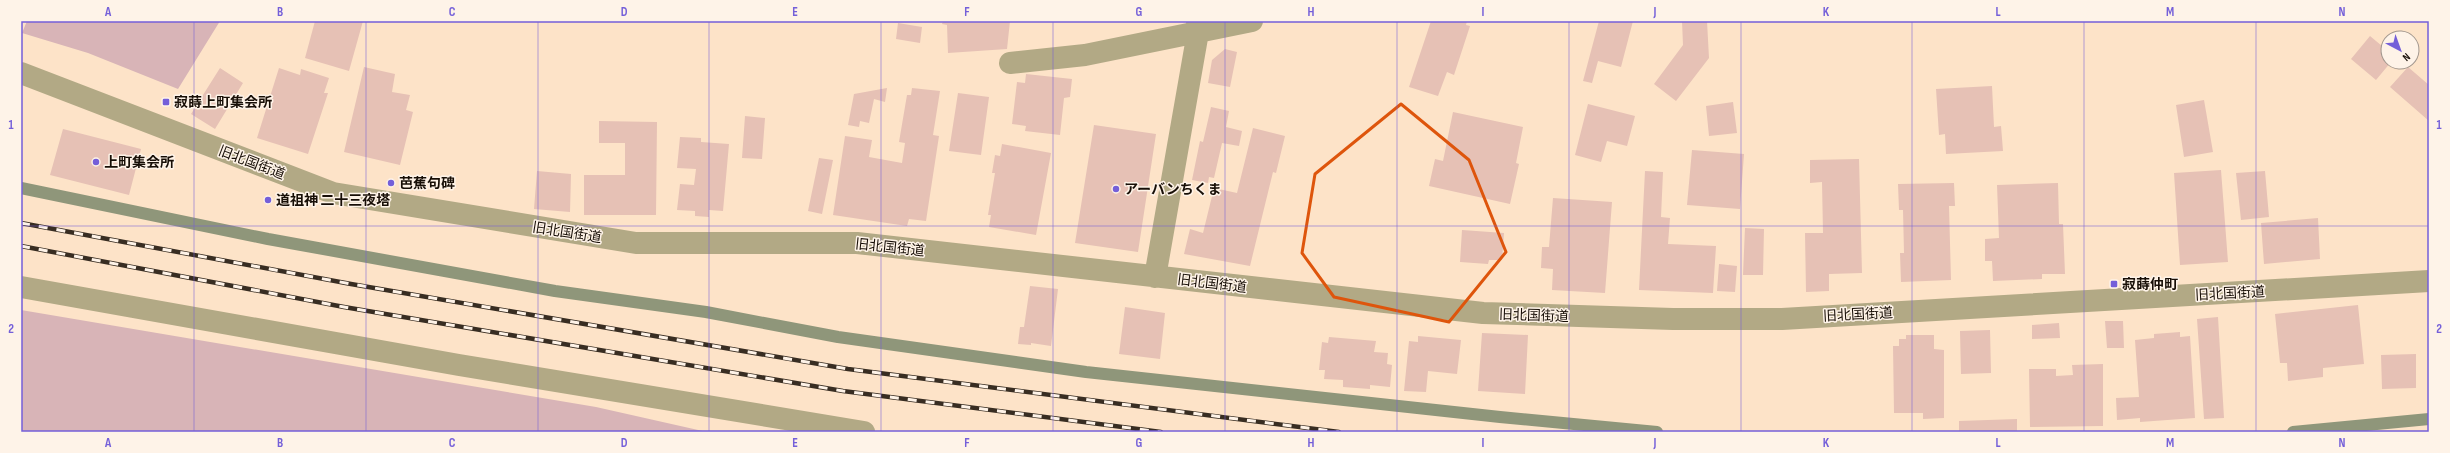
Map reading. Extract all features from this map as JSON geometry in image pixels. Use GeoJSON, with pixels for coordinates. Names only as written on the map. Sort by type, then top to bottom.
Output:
{"type":"FeatureCollection","features":[{"type":"Feature","properties":{"kind":"street"},"geometry":{"type":"LineString","coordinates":[[1010,63],[1085,55],[1198,26],[1252,21]]}},
{"type":"Feature","properties":{"kind":"street"},"geometry":{"type":"LineString","coordinates":[[1156,277],[1198,26]]}},
{"type":"Feature","properties":{"kind":"street","name":"旧北国街道"},"geometry":{"type":"LineString","coordinates":[[21,73],[333,193],[636,243],[857,243],[1483,313],[1673,320],[1782,319],[2429,281]]}},
{"type":"Feature","properties":{"kind":"street"},"geometry":{"type":"LineString","coordinates":[[21,287],[459,365],[864,432]]}},
{"type":"Feature","properties":{"kind":"highlighted area"},"geometry":{"type":"Polygon","coordinates":[[[1401,104],[1469,160],[1506,252],[1449,322],[1334,297],[1302,253],[1315,174],[1401,104]]]}},
{"type":"Feature","properties":{"kind":"shaded area"},"geometry":{"type":"Polygon","coordinates":[[[27,21],[220,21],[178,89],[88,53],[22,33],[27,21]]]}},
{"type":"Feature","properties":{"kind":"shaded area"},"geometry":{"type":"Polygon","coordinates":[[[21,310],[596,407],[707,432],[21,432],[21,310]]]}},
{"type":"Feature","properties":{"kind":"building"},"geometry":{"type":"Polygon","coordinates":[[[315,21],[363,21],[349,71],[305,58],[315,21]]]}},
{"type":"Feature","properties":{"kind":"building"},"geometry":{"type":"Polygon","coordinates":[[[943,21],[1010,21],[1007,49],[948,53],[947,25],[942,24],[943,21]]]}},
{"type":"Feature","properties":{"kind":"building"},"geometry":{"type":"Polygon","coordinates":[[[1431,21],[1467,21],[1466,25],[1470,26],[1454,75],[1447,72],[1438,96],[1409,87],[1431,21]]]}},
{"type":"Feature","properties":{"kind":"building"},"geometry":{"type":"Polygon","coordinates":[[[1599,21],[1633,21],[1621,67],[1598,61],[1592,83],[1583,81],[1599,21]]]}},
{"type":"Feature","properties":{"kind":"building"},"geometry":{"type":"Polygon","coordinates":[[[1682,21],[1707,21],[1709,58],[1676,101],[1654,84],[1683,45],[1682,21]]]}},
{"type":"Feature","properties":{"kind":"building"},"geometry":{"type":"Polygon","coordinates":[[[898,23],[922,27],[920,43],[896,39],[898,23]]]}},
{"type":"Feature","properties":{"kind":"building"},"geometry":{"type":"Polygon","coordinates":[[[2370,36],[2380,44],[2380,70],[2384,70],[2376,80],[2351,59],[2370,36]]]}},
{"type":"Feature","properties":{"kind":"building"},"geometry":{"type":"Polygon","coordinates":[[[1225,49],[1237,52],[1230,87],[1208,83],[1212,60],[1225,49]]]}},
{"type":"Feature","properties":{"kind":"building"},"geometry":{"type":"Polygon","coordinates":[[[364,67],[395,74],[392,92],[410,95],[406,110],[413,112],[400,165],[344,152],[364,67]]]}},
{"type":"Feature","properties":{"kind":"building"},"geometry":{"type":"Polygon","coordinates":[[[220,68],[243,83],[215,129],[191,114],[220,68]]]}},
{"type":"Feature","properties":{"kind":"building"},"geometry":{"type":"Polygon","coordinates":[[[279,68],[300,75],[301,69],[329,78],[324,93],[328,93],[308,154],[257,138],[279,68]]]}},
{"type":"Feature","properties":{"kind":"building"},"geometry":{"type":"Polygon","coordinates":[[[2405,70],[2412,70],[2429,85],[2429,121],[2390,87],[2405,70]]]}},
{"type":"Feature","properties":{"kind":"building"},"geometry":{"type":"Polygon","coordinates":[[[1026,74],[1072,79],[1070,97],[1064,98],[1060,135],[1025,131],[1026,126],[1012,124],[1017,82],[1025,83],[1026,74]]]}},
{"type":"Feature","properties":{"kind":"building"},"geometry":{"type":"Polygon","coordinates":[[[1992,86],[1994,127],[2001,126],[2003,151],[1946,154],[1945,134],[1939,135],[1936,89],[1992,86]]]}},
{"type":"Feature","properties":{"kind":"building"},"geometry":{"type":"Polygon","coordinates":[[[887,88],[885,102],[874,99],[869,123],[860,121],[859,127],[848,125],[854,94],[887,88]]]}},
{"type":"Feature","properties":{"kind":"building"},"geometry":{"type":"Polygon","coordinates":[[[912,88],[940,91],[933,135],[939,136],[926,221],[909,219],[907,226],[833,215],[845,136],[872,140],[869,157],[902,163],[905,143],[899,142],[907,95],[911,95],[912,88]]]}},
{"type":"Feature","properties":{"kind":"building"},"geometry":{"type":"Polygon","coordinates":[[[958,93],[989,97],[981,155],[949,151],[958,93]]]}},
{"type":"Feature","properties":{"kind":"building"},"geometry":{"type":"Polygon","coordinates":[[[2204,100],[2213,152],[2184,157],[2176,105],[2204,100]]]}},
{"type":"Feature","properties":{"kind":"building"},"geometry":{"type":"Polygon","coordinates":[[[1733,102],[1737,133],[1709,136],[1706,106],[1733,102]]]}},
{"type":"Feature","properties":{"kind":"building"},"geometry":{"type":"Polygon","coordinates":[[[1588,104],[1635,116],[1627,146],[1607,141],[1601,162],[1575,155],[1588,104]]]}},
{"type":"Feature","properties":{"kind":"building"},"geometry":{"type":"Polygon","coordinates":[[[1211,107],[1229,111],[1226,127],[1242,131],[1239,146],[1222,143],[1214,178],[1209,177],[1208,183],[1192,180],[1200,141],[1203,142],[1211,107]]]}},
{"type":"Feature","properties":{"kind":"building"},"geometry":{"type":"Polygon","coordinates":[[[1453,112],[1523,127],[1516,163],[1519,164],[1510,204],[1429,186],[1435,159],[1443,161],[1453,112]]]}},
{"type":"Feature","properties":{"kind":"building"},"geometry":{"type":"Polygon","coordinates":[[[745,116],[765,118],[762,159],[742,158],[745,116]]]}},
{"type":"Feature","properties":{"kind":"building"},"geometry":{"type":"Polygon","coordinates":[[[599,121],[657,122],[656,215],[584,215],[584,175],[625,175],[625,143],[599,143],[599,121]]]}},
{"type":"Feature","properties":{"kind":"building","name":"アーバンちくま"},"geometry":{"type":"Polygon","coordinates":[[[1094,125],[1156,134],[1138,252],[1075,243],[1094,125]]]}},
{"type":"Feature","properties":{"kind":"building"},"geometry":{"type":"Polygon","coordinates":[[[1253,128],[1285,136],[1276,173],[1273,172],[1250,266],[1184,254],[1190,229],[1203,233],[1214,188],[1237,193],[1253,128]]]}},
{"type":"Feature","properties":{"kind":"building","name":"上町集会所"},"geometry":{"type":"Polygon","coordinates":[[[63,129],[141,149],[129,195],[50,175],[63,129]]]}},
{"type":"Feature","properties":{"kind":"building"},"geometry":{"type":"Polygon","coordinates":[[[680,137],[701,138],[701,142],[729,144],[723,211],[709,210],[709,217],[695,216],[695,211],[677,210],[680,184],[694,185],[696,169],[677,168],[680,137]]]}},
{"type":"Feature","properties":{"kind":"building"},"geometry":{"type":"Polygon","coordinates":[[[1002,144],[1051,153],[1036,235],[989,227],[991,215],[988,215],[995,173],[992,173],[995,155],[1000,156],[1002,144]]]}},
{"type":"Feature","properties":{"kind":"building"},"geometry":{"type":"Polygon","coordinates":[[[1692,150],[1744,154],[1740,209],[1687,205],[1692,150]]]}},
{"type":"Feature","properties":{"kind":"building"},"geometry":{"type":"Polygon","coordinates":[[[819,158],[833,160],[822,214],[808,211],[819,158]]]}},
{"type":"Feature","properties":{"kind":"building"},"geometry":{"type":"Polygon","coordinates":[[[1859,159],[1862,273],[1829,274],[1829,291],[1806,292],[1805,233],[1823,233],[1822,182],[1810,183],[1810,160],[1859,159]]]}},
{"type":"Feature","properties":{"kind":"building"},"geometry":{"type":"Polygon","coordinates":[[[2221,170],[2228,262],[2180,265],[2174,173],[2221,170]]]}},
{"type":"Feature","properties":{"kind":"building"},"geometry":{"type":"Polygon","coordinates":[[[537,171],[571,174],[570,212],[534,209],[537,171]]]}},
{"type":"Feature","properties":{"kind":"building"},"geometry":{"type":"Polygon","coordinates":[[[1645,171],[1663,172],[1661,217],[1670,218],[1668,244],[1716,246],[1713,293],[1639,290],[1645,171]]]}},
{"type":"Feature","properties":{"kind":"building"},"geometry":{"type":"Polygon","coordinates":[[[2265,171],[2269,217],[2241,220],[2236,173],[2265,171]]]}},
{"type":"Feature","properties":{"kind":"building"},"geometry":{"type":"Polygon","coordinates":[[[1954,183],[1955,206],[1949,206],[1951,280],[1901,282],[1900,253],[1904,253],[1903,210],[1899,210],[1898,184],[1954,183]]]}},
{"type":"Feature","properties":{"kind":"building"},"geometry":{"type":"Polygon","coordinates":[[[2058,183],[2059,224],[2063,224],[2065,274],[2042,274],[2042,279],[1993,281],[1992,261],[1985,261],[1985,239],[1999,238],[1997,185],[2058,183]]]}},
{"type":"Feature","properties":{"kind":"building"},"geometry":{"type":"Polygon","coordinates":[[[1553,198],[1612,202],[1605,293],[1552,290],[1553,269],[1541,268],[1542,247],[1549,247],[1553,198]]]}},
{"type":"Feature","properties":{"kind":"building"},"geometry":{"type":"Polygon","coordinates":[[[2318,218],[2320,259],[2264,264],[2261,223],[2318,218]]]}},
{"type":"Feature","properties":{"kind":"building"},"geometry":{"type":"Polygon","coordinates":[[[1745,228],[1764,229],[1763,275],[1743,275],[1745,228]]]}},
{"type":"Feature","properties":{"kind":"building"},"geometry":{"type":"Polygon","coordinates":[[[1462,230],[1504,233],[1502,260],[1489,260],[1488,264],[1460,262],[1462,230]]]}},
{"type":"Feature","properties":{"kind":"building"},"geometry":{"type":"Polygon","coordinates":[[[1719,264],[1737,266],[1735,292],[1717,291],[1719,264]]]}},
{"type":"Feature","properties":{"kind":"building"},"geometry":{"type":"Polygon","coordinates":[[[1030,286],[1058,289],[1051,346],[1031,343],[1031,345],[1018,344],[1020,327],[1024,327],[1030,286]]]}},
{"type":"Feature","properties":{"kind":"building"},"geometry":{"type":"Polygon","coordinates":[[[2358,305],[2364,364],[2323,368],[2323,377],[2288,381],[2287,363],[2280,363],[2275,314],[2358,305]]]}},
{"type":"Feature","properties":{"kind":"building"},"geometry":{"type":"Polygon","coordinates":[[[1125,307],[1165,313],[1160,359],[1119,354],[1125,307]]]}},
{"type":"Feature","properties":{"kind":"building"},"geometry":{"type":"Polygon","coordinates":[[[2218,317],[2224,418],[2204,419],[2197,319],[2218,317]]]}},
{"type":"Feature","properties":{"kind":"building"},"geometry":{"type":"Polygon","coordinates":[[[2105,321],[2123,321],[2124,348],[2107,348],[2105,321]]]}},
{"type":"Feature","properties":{"kind":"building"},"geometry":{"type":"Polygon","coordinates":[[[2059,323],[2060,338],[2032,339],[2032,325],[2059,323]]]}},
{"type":"Feature","properties":{"kind":"building"},"geometry":{"type":"Polygon","coordinates":[[[1990,330],[1991,373],[1961,374],[1960,331],[1990,330]]]}},
{"type":"Feature","properties":{"kind":"building"},"geometry":{"type":"Polygon","coordinates":[[[2180,332],[2180,337],[2190,336],[2195,418],[2140,422],[2140,418],[2117,420],[2116,398],[2139,397],[2135,340],[2154,338],[2154,334],[2180,332]]]}},
{"type":"Feature","properties":{"kind":"building"},"geometry":{"type":"Polygon","coordinates":[[[1482,333],[1528,335],[1525,394],[1478,391],[1482,333]]]}},
{"type":"Feature","properties":{"kind":"building"},"geometry":{"type":"Polygon","coordinates":[[[1906,335],[1934,335],[1934,349],[1944,350],[1944,418],[1923,419],[1923,413],[1894,413],[1893,346],[1899,346],[1899,339],[1906,339],[1906,335]]]}},
{"type":"Feature","properties":{"kind":"building"},"geometry":{"type":"Polygon","coordinates":[[[1418,336],[1461,340],[1457,374],[1428,371],[1426,392],[1404,391],[1409,341],[1418,342],[1418,336]]]}},
{"type":"Feature","properties":{"kind":"building"},"geometry":{"type":"Polygon","coordinates":[[[1329,337],[1376,341],[1374,352],[1388,353],[1387,364],[1392,365],[1390,387],[1370,385],[1370,389],[1343,387],[1343,380],[1324,379],[1325,370],[1319,370],[1322,342],[1328,343],[1329,337]]]}},
{"type":"Feature","properties":{"kind":"building"},"geometry":{"type":"Polygon","coordinates":[[[2416,354],[2416,388],[2382,389],[2381,355],[2416,354]]]}},
{"type":"Feature","properties":{"kind":"building"},"geometry":{"type":"Polygon","coordinates":[[[2103,364],[2103,426],[2030,427],[2029,369],[2056,369],[2056,376],[2073,375],[2072,365],[2103,364]]]}},
{"type":"Feature","properties":{"kind":"building"},"geometry":{"type":"Polygon","coordinates":[[[2017,419],[2017,432],[1959,432],[1959,421],[2017,419]]]}},
{"type":"Feature","properties":{"kind":"waterway"},"geometry":{"type":"LineString","coordinates":[[21,188],[268,239],[555,291],[706,312],[838,337],[1086,372],[1500,417],[1657,432]]}},
{"type":"Feature","properties":{"kind":"waterway"},"geometry":{"type":"LineString","coordinates":[[2293,432],[2429,419]]}},
{"type":"Feature","properties":{"kind":"railway"},"geometry":{"type":"LineString","coordinates":[[21,223],[351,284],[848,369],[1339,432]]}},
{"type":"Feature","properties":{"kind":"railway"},"geometry":{"type":"LineString","coordinates":[[21,246],[344,307],[843,391],[1161,432]]}},
{"type":"Feature","properties":{"kind":"place","name":"寂蒔上町集会所"},"geometry":{"type":"Point","coordinates":[166,102]}},
{"type":"Feature","properties":{"kind":"place","name":"上町集会所"},"geometry":{"type":"Point","coordinates":[96,162]}},
{"type":"Feature","properties":{"kind":"place","name":"芭蕉句碑"},"geometry":{"type":"Point","coordinates":[391,183]}},
{"type":"Feature","properties":{"kind":"place","name":"アーバンちくま"},"geometry":{"type":"Point","coordinates":[1116,189]}},
{"type":"Feature","properties":{"kind":"place","name":"道祖神 二十三夜塔"},"geometry":{"type":"Point","coordinates":[268,200]}},
{"type":"Feature","properties":{"kind":"place","name":"寂蒔仲町"},"geometry":{"type":"Point","coordinates":[2114,284]}}]}
